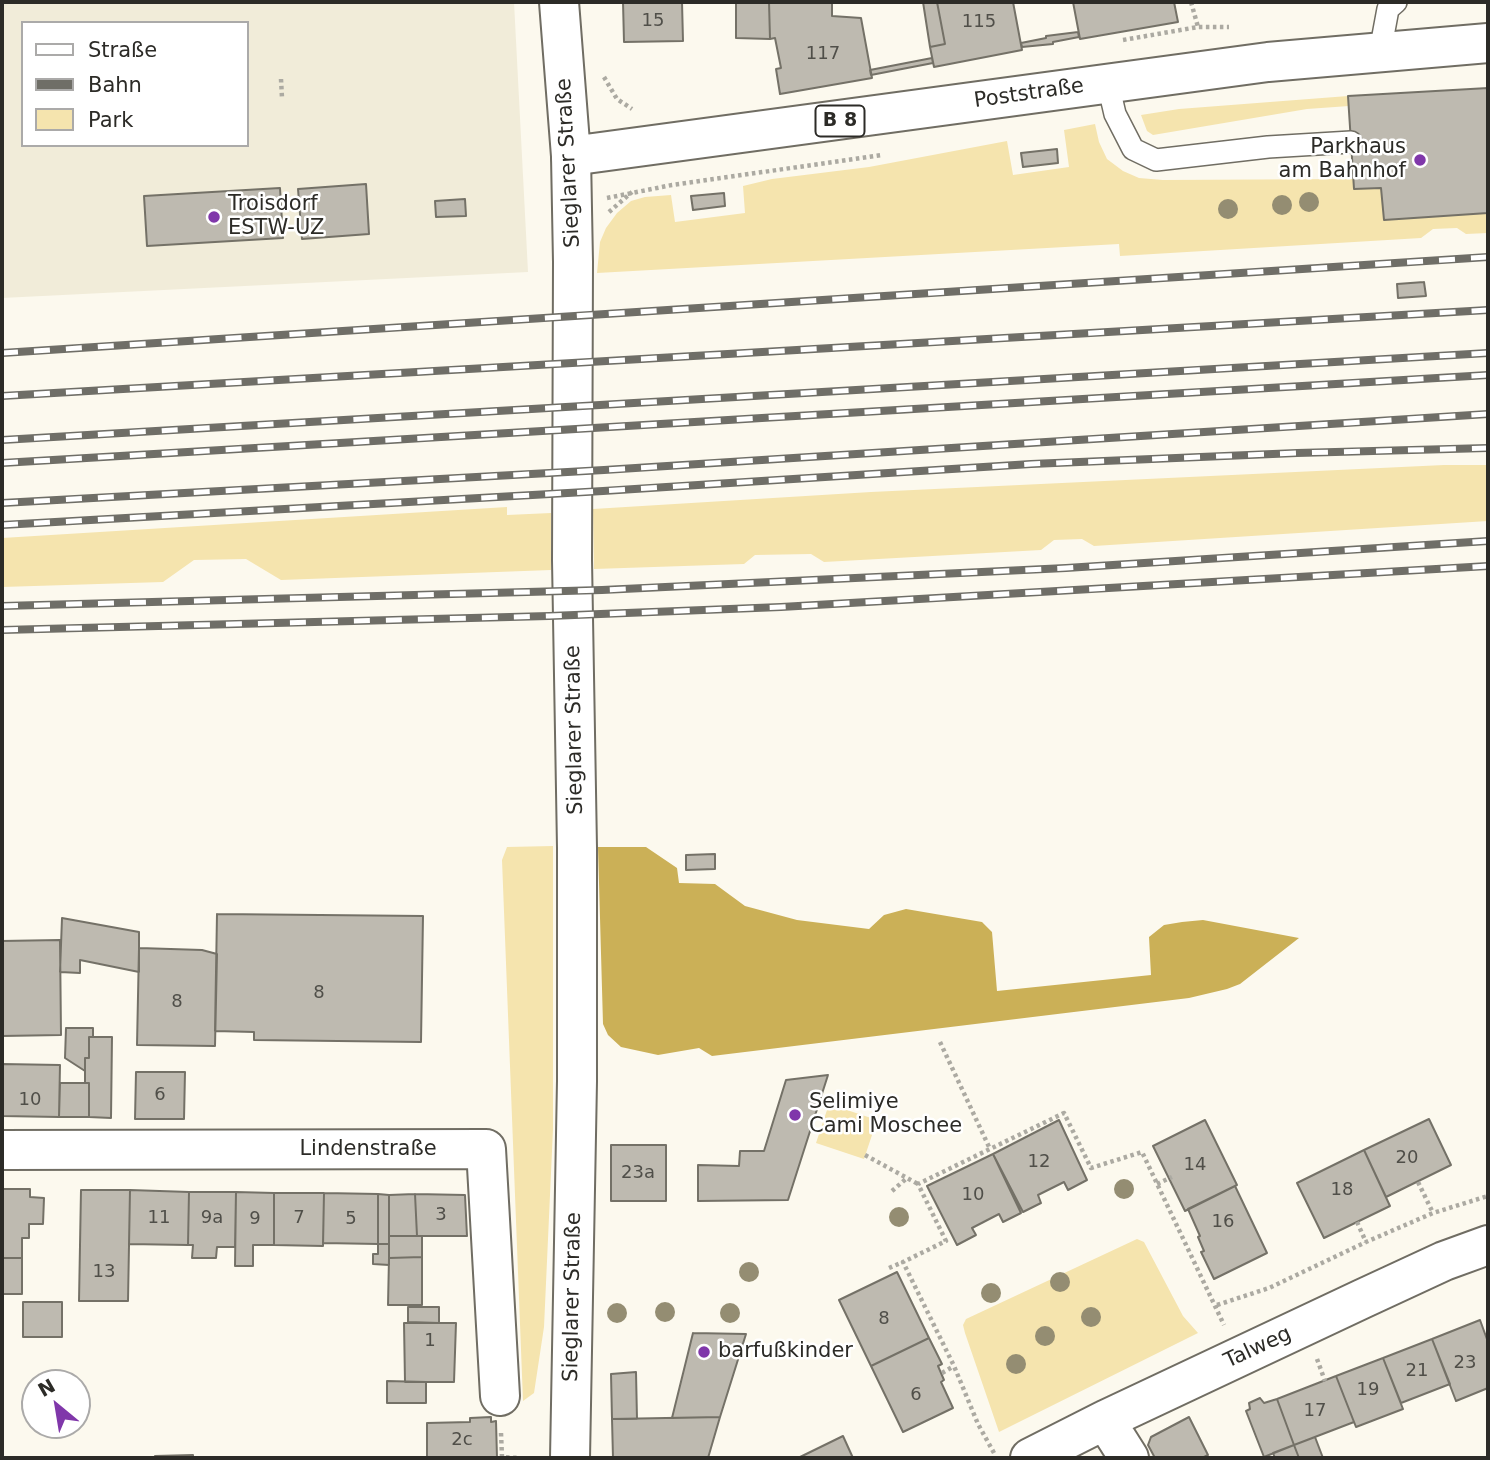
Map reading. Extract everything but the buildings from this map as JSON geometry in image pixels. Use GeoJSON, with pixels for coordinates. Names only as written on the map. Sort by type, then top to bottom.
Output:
{"type":"FeatureCollection","features":[{"type":"Feature","properties":{"kind":"street","name":"Sieglarer Straße"},"geometry":{"type":"LineString","coordinates":[[559,2],[571,156],[573,262],[572,560],[577,848],[577,1081],[570,1458]]}},
{"type":"Feature","properties":{"kind":"street","name":"Poststraße"},"geometry":{"type":"LineString","coordinates":[[571,156],[1268,62],[1488,43]]}},
{"type":"Feature","properties":{"kind":"street","name":"Lindenstraße"},"geometry":{"type":"LineString","coordinates":[[2,1150],[486,1149],[500,1396]]}},
{"type":"Feature","properties":{"kind":"street","name":"Talweg"},"geometry":{"type":"LineString","coordinates":[[1030,1458],[1444,1261],[1488,1245]]}},
{"type":"Feature","properties":{"kind":"street"},"geometry":{"type":"LineString","coordinates":[[1105,1420],[1129,1458]]}},
{"type":"Feature","properties":{"kind":"lane"},"geometry":{"type":"LineString","coordinates":[[1380,52],[1388,9],[1396,2]]}},
{"type":"Feature","properties":{"kind":"lane"},"geometry":{"type":"LineString","coordinates":[[1108,84],[1115,114],[1133,149],[1156,160],[1268,147],[1351,142]]}},
{"type":"Feature","properties":{"kind":"path"},"geometry":{"type":"LineString","coordinates":[[1191,2],[1198,27]]}},
{"type":"Feature","properties":{"kind":"path"},"geometry":{"type":"LineString","coordinates":[[601,69],[617,99],[642,113]]}},
{"type":"Feature","properties":{"kind":"path"},"geometry":{"type":"LineString","coordinates":[[281,79],[282,98]]}},
{"type":"Feature","properties":{"kind":"path"},"geometry":{"type":"LineString","coordinates":[[940,1042],[990,1149]]}},
{"type":"Feature","properties":{"kind":"path"},"geometry":{"type":"LineString","coordinates":[[918,1184],[1063,1113],[1091,1168],[1142,1152],[1225,1325]]}},
{"type":"Feature","properties":{"kind":"path"},"geometry":{"type":"LineString","coordinates":[[865,1155],[918,1184],[946,1241],[889,1268]]}},
{"type":"Feature","properties":{"kind":"path"},"geometry":{"type":"LineString","coordinates":[[1157,1184],[1172,1177]]}},
{"type":"Feature","properties":{"kind":"path"},"geometry":{"type":"LineString","coordinates":[[892,1191],[906,1178]]}},
{"type":"Feature","properties":{"kind":"path"},"geometry":{"type":"LineString","coordinates":[[1418,1182],[1433,1213]]}},
{"type":"Feature","properties":{"kind":"path"},"geometry":{"type":"LineString","coordinates":[[1216,1305],[1269,1288],[1433,1213],[1488,1196]]}},
{"type":"Feature","properties":{"kind":"path"},"geometry":{"type":"LineString","coordinates":[[1423,1218],[1426,1225]]}},
{"type":"Feature","properties":{"kind":"path"},"geometry":{"type":"LineString","coordinates":[[1357,1222],[1366,1242]]}},
{"type":"Feature","properties":{"kind":"path"},"geometry":{"type":"LineString","coordinates":[[903,1262],[996,1458]]}},
{"type":"Feature","properties":{"kind":"path"},"geometry":{"type":"LineString","coordinates":[[914,1306],[922,1301]]}},
{"type":"Feature","properties":{"kind":"path"},"geometry":{"type":"LineString","coordinates":[[942,1373],[954,1366]]}},
{"type":"Feature","properties":{"kind":"shaded area"},"geometry":{"type":"Polygon","coordinates":[[[2,2],[514,2],[528,272],[2,298],[2,2]]]}},
{"type":"Feature","properties":{"kind":"shaded area"},"geometry":{"type":"Polygon","coordinates":[[[598,847],[646,847],[677,868],[679,883],[715,884],[745,906],[797,920],[869,929],[884,915],[906,909],[982,922],[992,932],[997,991],[1151,975],[1149,937],[1164,925],[1203,920],[1299,938],[1240,984],[1189,998],[712,1056],[699,1048],[658,1055],[621,1047],[608,1035],[603,1024],[598,847]]]}},
{"type":"Feature","properties":{"kind":"green space"},"geometry":{"type":"Polygon","coordinates":[[[1348,96],[1349,106],[1307,109],[1153,135],[1147,131],[1141,115],[1179,109],[1348,96]]]}},
{"type":"Feature","properties":{"kind":"green space"},"geometry":{"type":"Polygon","coordinates":[[[1095,124],[1107,159],[1123,171],[1139,178],[1353,179],[1354,189],[1381,188],[1385,220],[1488,213],[1488,233],[1466,234],[1457,228],[1433,229],[1421,238],[1120,256],[1119,244],[597,273],[600,242],[606,228],[617,213],[631,201],[671,195],[675,222],[745,213],[743,186],[772,179],[869,167],[1007,141],[1013,175],[1069,167],[1064,130],[1095,124]]]}},
{"type":"Feature","properties":{"kind":"green space"},"geometry":{"type":"Polygon","coordinates":[[[1488,465],[1488,521],[1094,546],[1082,539],[1054,540],[1041,550],[824,562],[811,554],[755,555],[744,564],[594,569],[593,509],[871,492],[1488,465]]]}},
{"type":"Feature","properties":{"kind":"green space"},"geometry":{"type":"Polygon","coordinates":[[[507,507],[507,515],[551,513],[551,570],[281,580],[246,559],[194,560],[163,582],[2,587],[2,538],[507,507]]]}},
{"type":"Feature","properties":{"kind":"green space"},"geometry":{"type":"Polygon","coordinates":[[[553,846],[553,1129],[544,1327],[534,1393],[523,1401],[502,860],[507,847],[553,846]]]}},
{"type":"Feature","properties":{"kind":"green space"},"geometry":{"type":"Polygon","coordinates":[[[829,1104],[877,1120],[864,1159],[816,1143],[829,1104]]]}},
{"type":"Feature","properties":{"kind":"green space"},"geometry":{"type":"Polygon","coordinates":[[[1137,1239],[1144,1242],[1183,1316],[1198,1333],[999,1432],[965,1333],[963,1325],[966,1319],[1137,1239]]]}},
{"type":"Feature","properties":{"kind":"railway"},"geometry":{"type":"LineString","coordinates":[[2,353],[1488,257]]}},
{"type":"Feature","properties":{"kind":"railway"},"geometry":{"type":"LineString","coordinates":[[2,396],[1488,310]]}},
{"type":"Feature","properties":{"kind":"railway"},"geometry":{"type":"LineString","coordinates":[[2,440],[1488,353]]}},
{"type":"Feature","properties":{"kind":"railway"},"geometry":{"type":"LineString","coordinates":[[2,463],[1488,375]]}},
{"type":"Feature","properties":{"kind":"railway"},"geometry":{"type":"LineString","coordinates":[[2,503],[604,470],[1488,414]]}},
{"type":"Feature","properties":{"kind":"railway"},"geometry":{"type":"LineString","coordinates":[[2,525],[1031,464],[1488,448]]}},
{"type":"Feature","properties":{"kind":"railway"},"geometry":{"type":"LineString","coordinates":[[2,606],[602,590],[1066,568],[1488,541]]}},
{"type":"Feature","properties":{"kind":"railway"},"geometry":{"type":"LineString","coordinates":[[2,630],[549,616],[781,607],[1488,566]]}},
{"type":"Feature","properties":{"kind":"place","name":"Parkhaus am Bahnhof"},"geometry":{"type":"Point","coordinates":[1420,160]}},
{"type":"Feature","properties":{"kind":"place","name":"Troisdorf ESTW-UZ"},"geometry":{"type":"Point","coordinates":[214,217]}},
{"type":"Feature","properties":{"kind":"place","name":"Selimiye Cami Moschee"},"geometry":{"type":"Point","coordinates":[795,1115]}},
{"type":"Feature","properties":{"kind":"place","name":"barfußkinder"},"geometry":{"type":"Point","coordinates":[704,1352]}}]}
